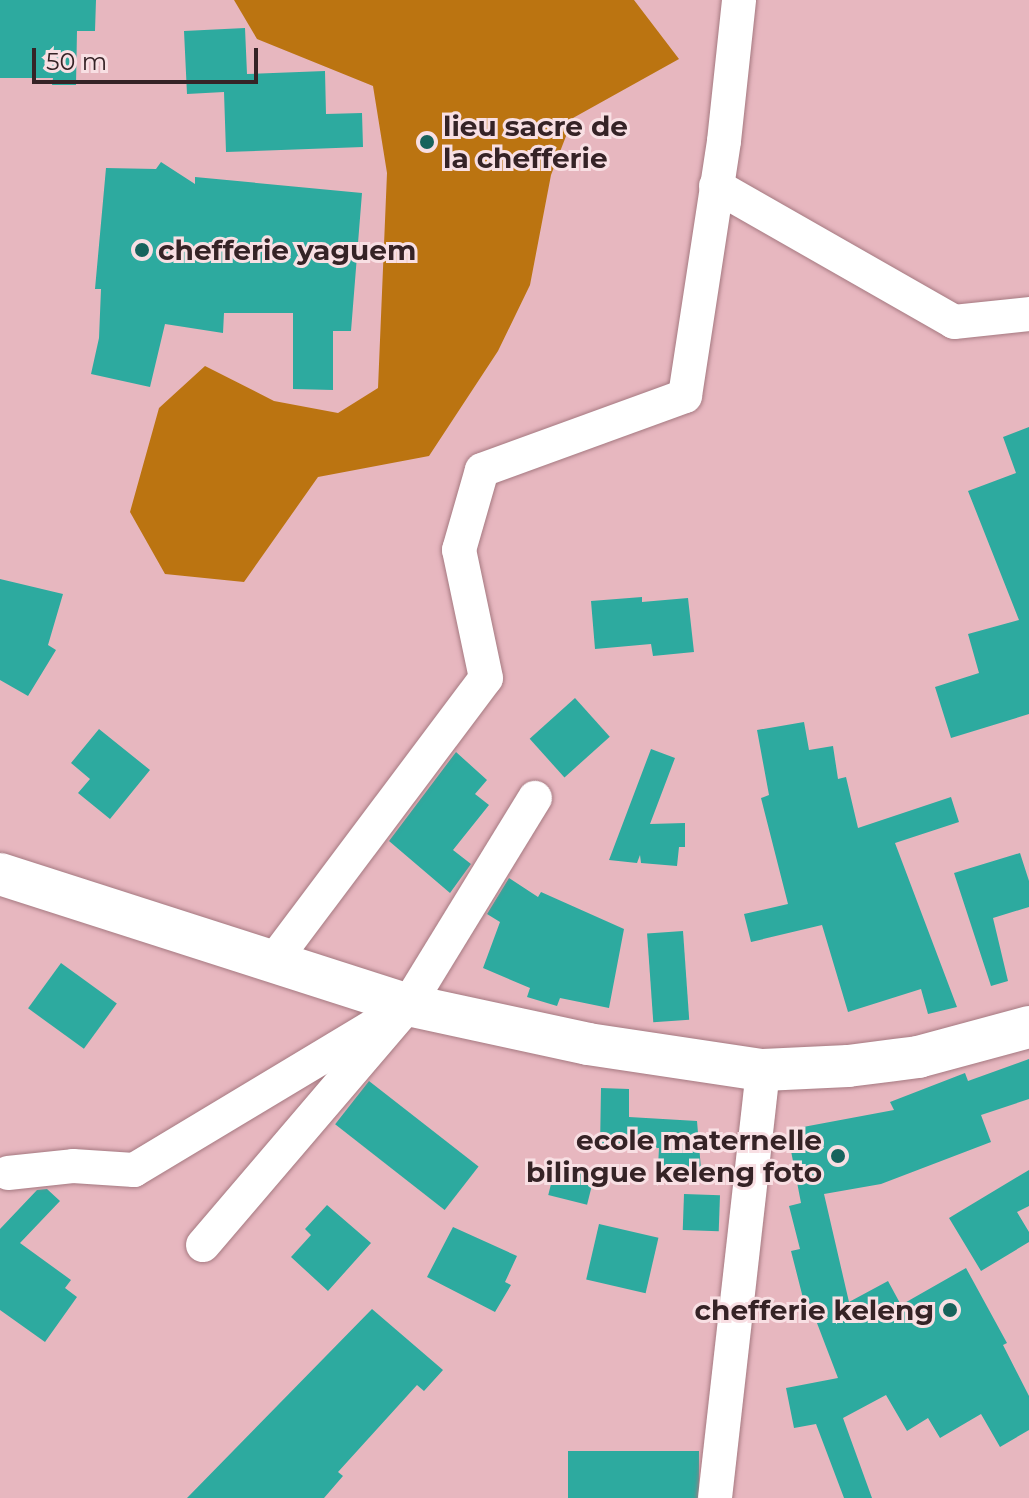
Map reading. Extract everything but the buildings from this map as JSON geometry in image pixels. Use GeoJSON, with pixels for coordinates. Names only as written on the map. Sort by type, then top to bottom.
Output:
{"type":"FeatureCollection","features":[{"type":"Feature","properties":{"kind":"main road"},"geometry":{"type":"LineString","coordinates":[[0,874],[408,1005],[588,1044],[763,1070],[848,1066],[918,1057],[1029,1027]]}},
{"type":"Feature","properties":{"kind":"street"},"geometry":{"type":"LineString","coordinates":[[272,963],[486,678],[459,550],[482,470],[685,396],[739,0]]}},
{"type":"Feature","properties":{"kind":"street"},"geometry":{"type":"LineString","coordinates":[[716,186],[954,322],[1029,314]]}},
{"type":"Feature","properties":{"kind":"street"},"geometry":{"type":"LineString","coordinates":[[203,1245],[408,1005],[535,798]]}},
{"type":"Feature","properties":{"kind":"street"},"geometry":{"type":"LineString","coordinates":[[3,1167],[73,1166],[134,1170],[408,1005]]}},
{"type":"Feature","properties":{"kind":"street"},"geometry":{"type":"LineString","coordinates":[[715,1498],[763,1070]]}},
{"type":"Feature","properties":{"kind":"shaded area"},"geometry":{"type":"Polygon","coordinates":[[[234,0],[634,0],[679,59],[573,118],[551,175],[530,285],[498,351],[429,456],[318,477],[244,582],[165,574],[130,512],[159,408],[205,366],[274,401],[338,413],[378,388],[387,173],[373,86],[257,39],[234,0]]]}},
{"type":"Feature","properties":{"kind":"place","name":"lieu sacre de la chefferie"},"geometry":{"type":"Point","coordinates":[427,142]}},
{"type":"Feature","properties":{"kind":"place","name":"chefferie yaguem"},"geometry":{"type":"Point","coordinates":[142,250]}},
{"type":"Feature","properties":{"kind":"place","name":"ecole maternelle bilingue keleng foto"},"geometry":{"type":"Point","coordinates":[838,1156]}},
{"type":"Feature","properties":{"kind":"place","name":"chefferie keleng"},"geometry":{"type":"Point","coordinates":[950,1310]}}]}
